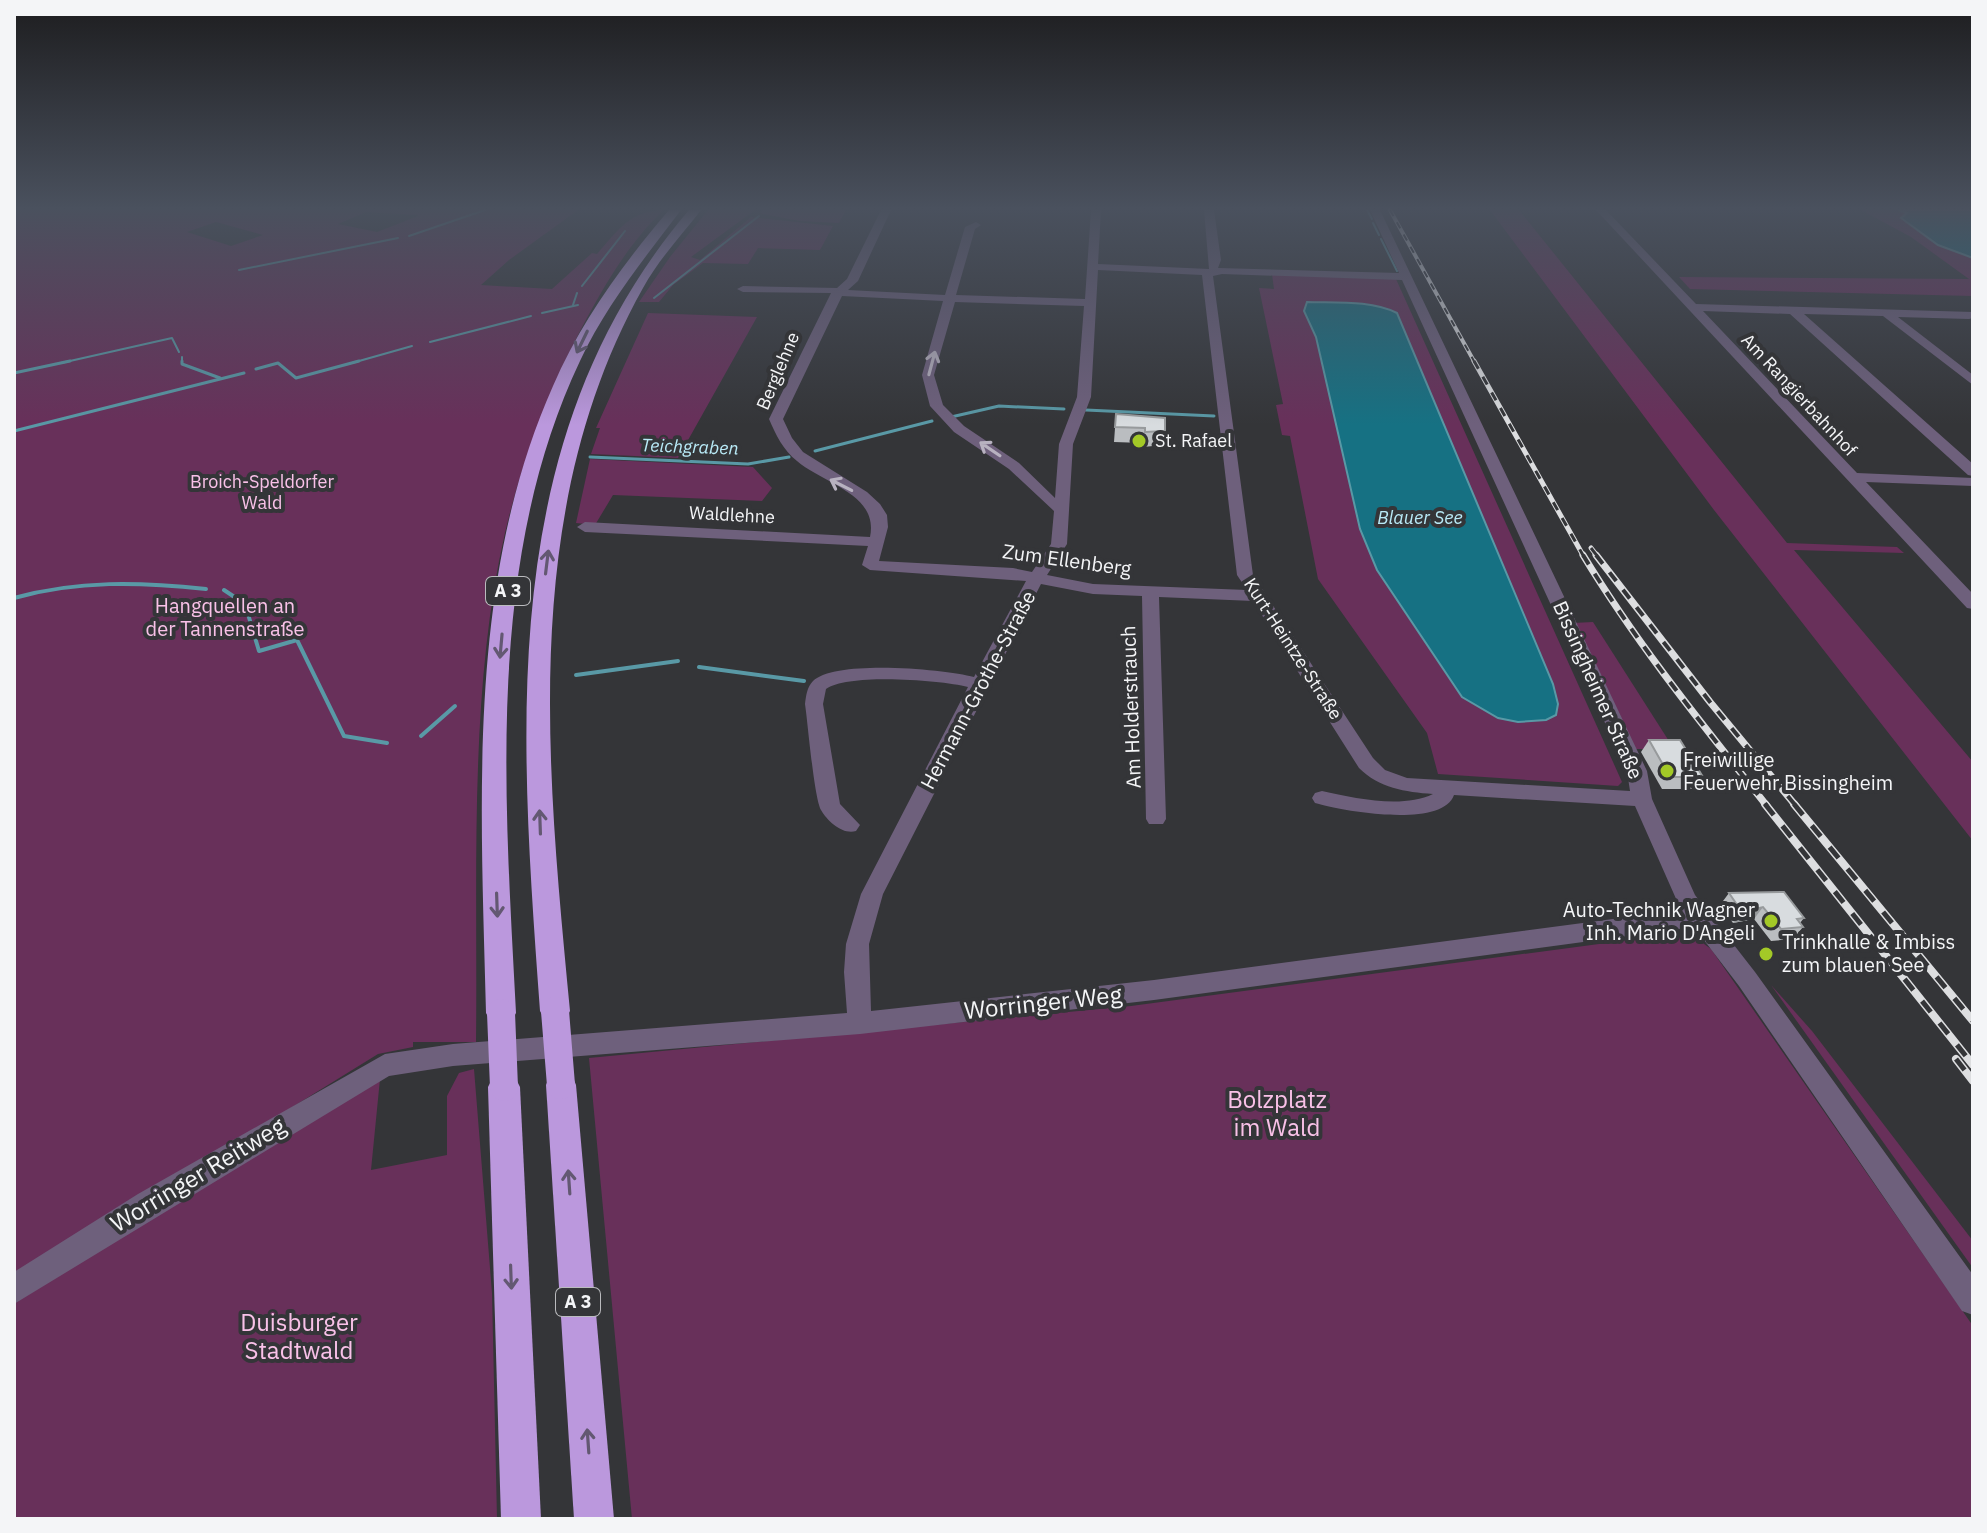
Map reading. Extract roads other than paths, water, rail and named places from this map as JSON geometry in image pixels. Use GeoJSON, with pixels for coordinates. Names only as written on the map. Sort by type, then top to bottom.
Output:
{"type":"FeatureCollection","features":[{"type":"Feature","properties":{"kind":"highway","name":"A 3"},"geometry":{"type":"LineString","coordinates":[[521,1519],[501,1013],[495,730],[504,618],[517,532],[549,415],[568,371],[619,282]]}},
{"type":"Feature","properties":{"kind":"highway","name":"A 3"},"geometry":{"type":"LineString","coordinates":[[594,1519],[541,851],[537,722],[541,616],[551,533],[578,415],[594,372],[641,282]]}},
{"type":"Feature","properties":{"kind":"street","name":"Berglehne"},"geometry":{"type":"LineString","coordinates":[[851,282],[833,297],[776,419],[780,433],[795,455],[815,471],[862,495],[876,508],[880,517],[870,565]]}},
{"type":"Feature","properties":{"kind":"street"},"geometry":{"type":"LineString","coordinates":[[954,282],[928,375],[928,390],[946,418],[1028,479],[1048,502],[1060,508]]}},
{"type":"Feature","properties":{"kind":"street","name":"Hermann-Grothe-Straße"},"geometry":{"type":"LineString","coordinates":[[860,1023],[853,959],[861,920],[978,684],[1024,597],[1059,544],[1066,444],[1084,397],[1091,282]]}},
{"type":"Feature","properties":{"kind":"street","name":"Kurt-Heintze-Straße"},"geometry":{"type":"LineString","coordinates":[[1211,282],[1245,575],[1366,763],[1378,775],[1406,785],[1443,787]]}},
{"type":"Feature","properties":{"kind":"street","name":"Bissingheimer Straße"},"geometry":{"type":"LineString","coordinates":[[1409,282],[1637,771],[1642,799],[1686,900],[1747,979],[1973,1300]]}},
{"type":"Feature","properties":{"kind":"street","name":"Am Rangierbahnhof"},"geometry":{"type":"LineString","coordinates":[[1667,282],[1973,604]]}},
{"type":"Feature","properties":{"kind":"street"},"geometry":{"type":"LineString","coordinates":[[743,289],[772,287],[853,295],[1090,303]]}},
{"type":"Feature","properties":{"kind":"street"},"geometry":{"type":"LineString","coordinates":[[1691,307],[1969,315]]}},
{"type":"Feature","properties":{"kind":"street"},"geometry":{"type":"LineString","coordinates":[[1793,310],[1973,472]]}},
{"type":"Feature","properties":{"kind":"street"},"geometry":{"type":"LineString","coordinates":[[1886,313],[1973,381]]}},
{"type":"Feature","properties":{"kind":"street"},"geometry":{"type":"LineString","coordinates":[[1852,477],[1973,482]]}},
{"type":"Feature","properties":{"kind":"street"},"geometry":{"type":"LineString","coordinates":[[1028,479],[1063,480]]}},
{"type":"Feature","properties":{"kind":"street","name":"Waldlehne"},"geometry":{"type":"LineString","coordinates":[[585,527],[876,542]]}},
{"type":"Feature","properties":{"kind":"street","name":"Zum Ellenberg"},"geometry":{"type":"LineString","coordinates":[[870,565],[1000,572],[1093,589],[1259,596]]}},
{"type":"Feature","properties":{"kind":"street","name":"Am Holderstrauch"},"geometry":{"type":"LineString","coordinates":[[1150,593],[1156,819]]}},
{"type":"Feature","properties":{"kind":"street"},"geometry":{"type":"LineString","coordinates":[[849,825],[830,807],[814,704],[821,682],[845,675],[960,679],[978,684]]}},
{"type":"Feature","properties":{"kind":"street"},"geometry":{"type":"LineString","coordinates":[[1322,798],[1349,806],[1419,806],[1436,804],[1444,797],[1443,787],[1642,799]]}},
{"type":"Feature","properties":{"kind":"street","name":"Worringer Weg"},"geometry":{"type":"LineString","coordinates":[[385,1065],[453,1055],[860,1023],[1192,986],[1699,917]]}},
{"type":"Feature","properties":{"kind":"street","name":"Worringer Reitweg"},"geometry":{"type":"LineString","coordinates":[[14,1289],[148,1204],[385,1065]]}},
{"type":"Feature","properties":{"kind":"water","name":"Blauer See"},"geometry":{"type":"Polygon","coordinates":[[[1307,302],[1365,304],[1397,313],[1553,684],[1558,704],[1556,715],[1546,720],[1518,722],[1498,718],[1462,697],[1377,570],[1360,529],[1316,337],[1304,311],[1307,302]]]}},
{"type":"Feature","properties":{"kind":"waterway"},"geometry":{"type":"LineString","coordinates":[[582,286],[585,282]]}},
{"type":"Feature","properties":{"kind":"waterway"},"geometry":{"type":"LineString","coordinates":[[654,298],[675,282]]}},
{"type":"Feature","properties":{"kind":"waterway"},"geometry":{"type":"LineString","coordinates":[[573,305],[577,293]]}},
{"type":"Feature","properties":{"kind":"waterway"},"geometry":{"type":"LineString","coordinates":[[542,313],[578,305]]}},
{"type":"Feature","properties":{"kind":"waterway"},"geometry":{"type":"LineString","coordinates":[[430,342],[531,316]]}},
{"type":"Feature","properties":{"kind":"waterway"},"geometry":{"type":"LineString","coordinates":[[68,362],[172,338],[179,352]]}},
{"type":"Feature","properties":{"kind":"waterway"},"geometry":{"type":"LineString","coordinates":[[352,363],[412,346]]}},
{"type":"Feature","properties":{"kind":"waterway"},"geometry":{"type":"LineString","coordinates":[[182,357],[182,364],[220,378]]}},
{"type":"Feature","properties":{"kind":"waterway"},"geometry":{"type":"LineString","coordinates":[[256,369],[278,363],[296,378],[359,361]]}},
{"type":"Feature","properties":{"kind":"waterway"},"geometry":{"type":"LineString","coordinates":[[14,373],[68,362]]}},
{"type":"Feature","properties":{"kind":"waterway"},"geometry":{"type":"LineString","coordinates":[[61,363],[68,362]]}},
{"type":"Feature","properties":{"kind":"waterway"},"geometry":{"type":"LineString","coordinates":[[14,431],[244,373]]}},
{"type":"Feature","properties":{"kind":"waterway","name":"Teichgraben"},"geometry":{"type":"LineString","coordinates":[[951,417],[999,406],[1064,409]]}},
{"type":"Feature","properties":{"kind":"waterway","name":"Teichgraben"},"geometry":{"type":"LineString","coordinates":[[1086,410],[1214,416]]}},
{"type":"Feature","properties":{"kind":"waterway","name":"Teichgraben"},"geometry":{"type":"LineString","coordinates":[[815,451],[932,421]]}},
{"type":"Feature","properties":{"kind":"waterway","name":"Teichgraben"},"geometry":{"type":"LineString","coordinates":[[590,457],[748,464],[789,457]]}},
{"type":"Feature","properties":{"kind":"waterway"},"geometry":{"type":"LineString","coordinates":[[14,598],[85,585],[206,589]]}},
{"type":"Feature","properties":{"kind":"waterway"},"geometry":{"type":"LineString","coordinates":[[224,590],[245,604],[259,651],[297,640],[344,736],[387,743]]}},
{"type":"Feature","properties":{"kind":"waterway"},"geometry":{"type":"LineString","coordinates":[[576,675],[678,661]]}},
{"type":"Feature","properties":{"kind":"waterway"},"geometry":{"type":"LineString","coordinates":[[699,667],[804,681]]}},
{"type":"Feature","properties":{"kind":"waterway"},"geometry":{"type":"LineString","coordinates":[[421,736],[455,706]]}},
{"type":"Feature","properties":{"kind":"railway"},"geometry":{"type":"LineString","coordinates":[[1430,282],[1475,363]]}},
{"type":"Feature","properties":{"kind":"railway"},"geometry":{"type":"LineString","coordinates":[[1474,361],[1584,557]]}},
{"type":"Feature","properties":{"kind":"railway"},"geometry":{"type":"LineString","coordinates":[[1591,548],[1598,557]]}},
{"type":"Feature","properties":{"kind":"railway"},"geometry":{"type":"LineString","coordinates":[[1583,555],[1648,652],[1767,806]]}},
{"type":"Feature","properties":{"kind":"railway"},"geometry":{"type":"LineString","coordinates":[[1596,555],[1710,702],[1796,806]]}},
{"type":"Feature","properties":{"kind":"railway"},"geometry":{"type":"LineString","coordinates":[[1765,804],[1973,1065]]}},
{"type":"Feature","properties":{"kind":"railway"},"geometry":{"type":"LineString","coordinates":[[1794,804],[1973,1021]]}},
{"type":"Feature","properties":{"kind":"railway"},"geometry":{"type":"LineString","coordinates":[[1956,1059],[1973,1081]]}},
{"type":"Feature","properties":{"kind":"place","name":"St. Rafael"},"geometry":{"type":"Point","coordinates":[1139,441]}},
{"type":"Feature","properties":{"kind":"place","name":"Freiwillige Feuerwehr Bissingheim"},"geometry":{"type":"Point","coordinates":[1667,771]}},
{"type":"Feature","properties":{"kind":"place","name":"Auto-Technik Wagner Inh. Mario D'Angeli"},"geometry":{"type":"Point","coordinates":[1771,921]}},
{"type":"Feature","properties":{"kind":"place","name":"Trinkhalle & Imbiss zum blauen See"},"geometry":{"type":"Point","coordinates":[1766,954]}},
{"type":"Feature","properties":{"kind":"park label","name":"Broich-Speldorfer Wald"},"geometry":{"type":"Point","coordinates":[262,492]}},
{"type":"Feature","properties":{"kind":"park label","name":"Hangquellen an der Tannenstraße"},"geometry":{"type":"Point","coordinates":[225,618]}},
{"type":"Feature","properties":{"kind":"park label","name":"Bolzplatz im Wald"},"geometry":{"type":"Point","coordinates":[1277,1114]}},
{"type":"Feature","properties":{"kind":"park label","name":"Duisburger Stadtwald"},"geometry":{"type":"Point","coordinates":[299,1337]}}]}
